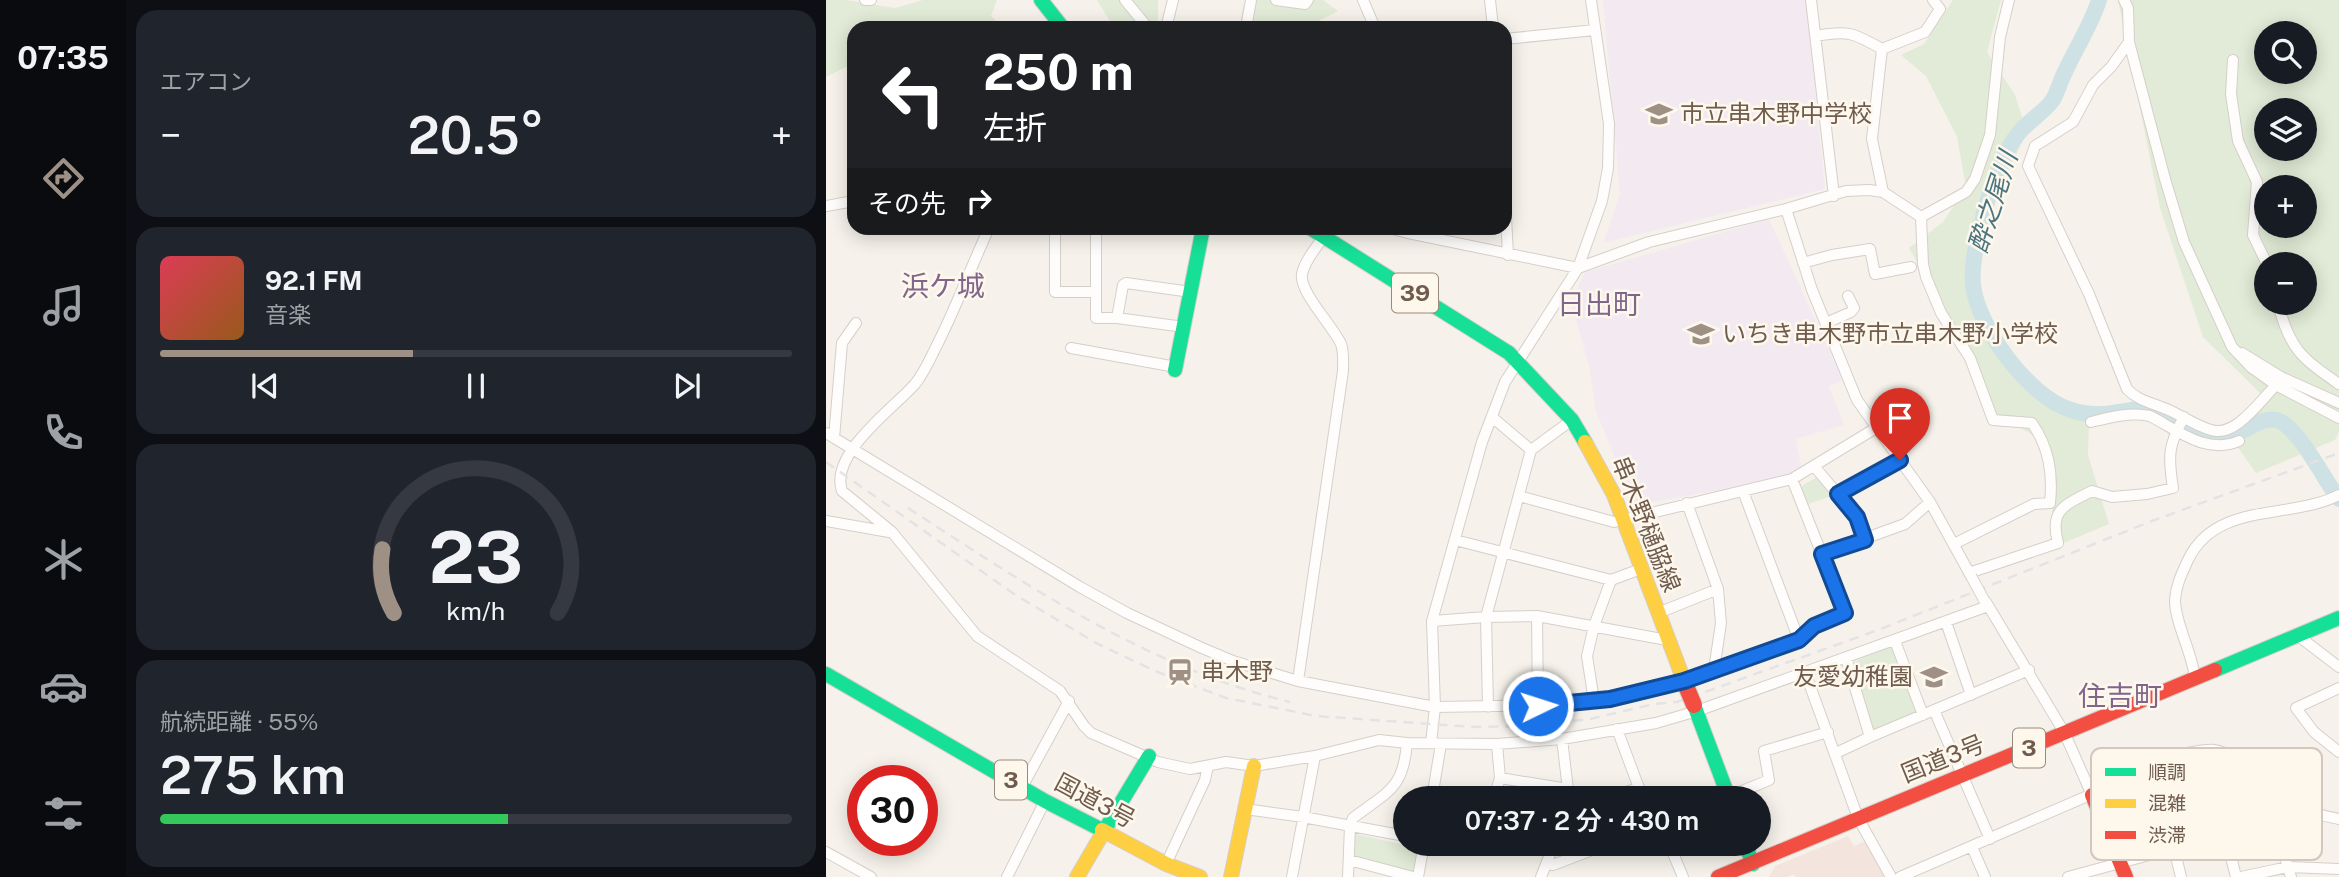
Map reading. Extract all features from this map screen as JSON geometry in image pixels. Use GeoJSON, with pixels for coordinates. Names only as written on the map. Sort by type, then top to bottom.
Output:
{"type":"FeatureCollection","features":[{"type":"Feature","properties":{"kind":"main road"},"geometry":{"type":"LineString","coordinates":[[1041,0],[1058,21]]}},
{"type":"Feature","properties":{"kind":"main road"},"geometry":{"type":"LineString","coordinates":[[1175,369],[1202,235]]}},
{"type":"Feature","properties":{"kind":"main road","name":"串木野樋脇線"},"geometry":{"type":"LineString","coordinates":[[1322,235],[1509,353],[1572,420],[1614,495],[1723,786]]}},
{"type":"Feature","properties":{"kind":"main road","name":"国道3号"},"geometry":{"type":"LineString","coordinates":[[1718,877],[1755,870],[1858,818],[2339,618]]}},
{"type":"Feature","properties":{"kind":"main road","name":"国道3号"},"geometry":{"type":"LineString","coordinates":[[826,674],[1045,801],[1166,864],[1200,877]]}},
{"type":"Feature","properties":{"kind":"main road"},"geometry":{"type":"LineString","coordinates":[[1077,877],[1149,757]]}},
{"type":"Feature","properties":{"kind":"main road"},"geometry":{"type":"LineString","coordinates":[[1231,877],[1254,766]]}},
{"type":"Feature","properties":{"kind":"street"},"geometry":{"type":"LineString","coordinates":[[865,0],[871,0]]}},
{"type":"Feature","properties":{"kind":"street"},"geometry":{"type":"LineString","coordinates":[[1125,0],[1142,21]]}},
{"type":"Feature","properties":{"kind":"street"},"geometry":{"type":"LineString","coordinates":[[1168,21],[1173,0]]}},
{"type":"Feature","properties":{"kind":"street"},"geometry":{"type":"LineString","coordinates":[[1248,21],[1251,0]]}},
{"type":"Feature","properties":{"kind":"street"},"geometry":{"type":"LineString","coordinates":[[1276,0],[1304,4],[1308,0]]}},
{"type":"Feature","properties":{"kind":"street"},"geometry":{"type":"LineString","coordinates":[[1363,0],[1371,21]]}},
{"type":"Feature","properties":{"kind":"street"},"geometry":{"type":"LineString","coordinates":[[1490,0],[1492,21]]}},
{"type":"Feature","properties":{"kind":"street"},"geometry":{"type":"LineString","coordinates":[[1433,786],[1436,743],[1432,621],[1482,442],[1505,382],[1578,268],[1602,201],[1608,168],[1609,124],[1591,0]]}},
{"type":"Feature","properties":{"kind":"street"},"geometry":{"type":"LineString","coordinates":[[1811,0],[1835,196]]}},
{"type":"Feature","properties":{"kind":"street"},"geometry":{"type":"LineString","coordinates":[[1816,36],[1841,31],[1854,34],[1882,49],[1925,32],[1940,9],[1933,0]]}},
{"type":"Feature","properties":{"kind":"street"},"geometry":{"type":"LineString","coordinates":[[1921,217],[1966,192],[1975,179],[1990,135],[2000,37],[2009,0]]}},
{"type":"Feature","properties":{"kind":"street"},"geometry":{"type":"LineString","coordinates":[[2124,0],[2128,8],[2129,42],[2184,242],[2232,347],[2252,368],[2276,385],[2339,418]]}},
{"type":"Feature","properties":{"kind":"street"},"geometry":{"type":"LineString","coordinates":[[1512,38],[1595,30]]}},
{"type":"Feature","properties":{"kind":"street"},"geometry":{"type":"LineString","coordinates":[[2129,42],[2093,85],[2073,122],[2035,146],[2028,166],[2089,294],[2127,389],[2135,398],[2161,406],[2207,445],[2226,446],[2239,441]]}},
{"type":"Feature","properties":{"kind":"street"},"geometry":{"type":"LineString","coordinates":[[1882,49],[1872,139],[1883,192]]}},
{"type":"Feature","properties":{"kind":"street"},"geometry":{"type":"LineString","coordinates":[[2233,60],[2231,94],[2238,141],[2257,181],[2253,235],[2261,252]]}},
{"type":"Feature","properties":{"kind":"street"},"geometry":{"type":"LineString","coordinates":[[1417,235],[1578,268],[1648,242],[1786,209],[1846,191],[1883,192],[1921,217]]}},
{"type":"Feature","properties":{"kind":"street"},"geometry":{"type":"LineString","coordinates":[[826,206],[847,202]]}},
{"type":"Feature","properties":{"kind":"street"},"geometry":{"type":"LineString","coordinates":[[1786,209],[1803,263],[1857,400],[1930,502],[1986,603],[2029,670],[2064,732],[2091,793]]}},
{"type":"Feature","properties":{"kind":"street"},"geometry":{"type":"LineString","coordinates":[[1921,217],[1926,277],[1941,313],[1970,358],[1993,420],[2032,423],[2043,440],[2049,457],[2052,487],[2050,503],[2034,504],[1954,544]]}},
{"type":"Feature","properties":{"kind":"street"},"geometry":{"type":"LineString","coordinates":[[986,235],[951,319],[924,370],[917,382],[856,442],[842,472],[842,491],[892,532],[977,636],[1050,683],[1069,701],[1091,733],[1175,767],[1190,769],[1226,762],[1254,766],[1315,756],[1379,740],[1497,744],[1562,740],[1656,723],[1895,641],[1946,622],[1986,603]]}},
{"type":"Feature","properties":{"kind":"street"},"geometry":{"type":"LineString","coordinates":[[1055,235],[1055,292],[1096,292]]}},
{"type":"Feature","properties":{"kind":"street"},"geometry":{"type":"LineString","coordinates":[[1096,235],[1096,318],[1117,318],[1184,327]]}},
{"type":"Feature","properties":{"kind":"street"},"geometry":{"type":"LineString","coordinates":[[1298,681],[1343,371],[1342,347],[1331,326],[1304,288],[1301,278],[1316,235]]}},
{"type":"Feature","properties":{"kind":"street"},"geometry":{"type":"LineString","coordinates":[[1507,235],[1508,255]]}},
{"type":"Feature","properties":{"kind":"street"},"geometry":{"type":"LineString","coordinates":[[1803,263],[1832,255],[1870,250],[1875,274],[1911,267]]}},
{"type":"Feature","properties":{"kind":"street"},"geometry":{"type":"LineString","coordinates":[[1117,318],[1123,285],[1126,283],[1191,292]]}},
{"type":"Feature","properties":{"kind":"street"},"geometry":{"type":"LineString","coordinates":[[1826,323],[1851,313],[1854,308],[1848,296]]}},
{"type":"Feature","properties":{"kind":"street"},"geometry":{"type":"LineString","coordinates":[[2281,315],[2284,330],[2293,346],[2313,366],[2339,384]]}},
{"type":"Feature","properties":{"kind":"street"},"geometry":{"type":"LineString","coordinates":[[856,323],[842,343],[830,435],[852,450],[1080,587],[1127,613],[1233,661],[1298,681],[1435,707],[1538,706],[1594,701],[1685,684],[1714,670],[1799,640],[1814,626],[1845,613],[1792,479]]}},
{"type":"Feature","properties":{"kind":"street"},"geometry":{"type":"LineString","coordinates":[[2232,347],[2281,377],[2339,403]]}},
{"type":"Feature","properties":{"kind":"street"},"geometry":{"type":"LineString","coordinates":[[1071,348],[1175,369]]}},
{"type":"Feature","properties":{"kind":"street"},"geometry":{"type":"LineString","coordinates":[[2091,422],[2131,413],[2222,431],[2234,428],[2276,385]]}},
{"type":"Feature","properties":{"kind":"street"},"geometry":{"type":"LineString","coordinates":[[1492,417],[1531,450]]}},
{"type":"Feature","properties":{"kind":"street"},"geometry":{"type":"LineString","coordinates":[[1488,706],[1486,617],[1531,450],[1572,420]]}},
{"type":"Feature","properties":{"kind":"street"},"geometry":{"type":"LineString","coordinates":[[1970,574],[2057,542],[2055,517],[2060,510],[2092,491],[2112,497],[2147,495],[2173,488],[2168,460],[2181,423]]}},
{"type":"Feature","properties":{"kind":"street"},"geometry":{"type":"LineString","coordinates":[[1519,496],[1614,522],[1792,479],[1876,428]]}},
{"type":"Feature","properties":{"kind":"street"},"geometry":{"type":"LineString","coordinates":[[1838,494],[1900,460]]}},
{"type":"Feature","properties":{"kind":"street"},"geometry":{"type":"LineString","coordinates":[[1814,466],[1857,517],[1865,540]]}},
{"type":"Feature","properties":{"kind":"street"},"geometry":{"type":"LineString","coordinates":[[1744,491],[1799,640]]}},
{"type":"Feature","properties":{"kind":"street"},"geometry":{"type":"LineString","coordinates":[[2195,678],[2175,600],[2178,579],[2195,545],[2217,526],[2283,508],[2323,503],[2339,495]]}},
{"type":"Feature","properties":{"kind":"street"},"geometry":{"type":"LineString","coordinates":[[1822,554],[1905,524],[1930,502]]}},
{"type":"Feature","properties":{"kind":"street"},"geometry":{"type":"LineString","coordinates":[[1687,503],[1718,589],[1721,623],[1714,670]]}},
{"type":"Feature","properties":{"kind":"street"},"geometry":{"type":"LineString","coordinates":[[826,520],[892,532]]}},
{"type":"Feature","properties":{"kind":"street"},"geometry":{"type":"LineString","coordinates":[[1455,540],[1611,580],[1642,569]]}},
{"type":"Feature","properties":{"kind":"street"},"geometry":{"type":"LineString","coordinates":[[1594,701],[1587,656],[1594,626],[1611,580]]}},
{"type":"Feature","properties":{"kind":"street"},"geometry":{"type":"LineString","coordinates":[[1658,613],[1718,589]]}},
{"type":"Feature","properties":{"kind":"street"},"geometry":{"type":"LineString","coordinates":[[1432,621],[1537,616],[1667,640]]}},
{"type":"Feature","properties":{"kind":"street"},"geometry":{"type":"LineString","coordinates":[[1537,616],[1538,706]]}},
{"type":"Feature","properties":{"kind":"street"},"geometry":{"type":"LineString","coordinates":[[1946,622],[1970,695]]}},
{"type":"Feature","properties":{"kind":"street"},"geometry":{"type":"LineString","coordinates":[[2297,635],[2339,667]]}},
{"type":"Feature","properties":{"kind":"street"},"geometry":{"type":"LineString","coordinates":[[1895,641],[1990,839]]}},
{"type":"Feature","properties":{"kind":"street"},"geometry":{"type":"LineString","coordinates":[[1846,658],[1870,737]]}},
{"type":"Feature","properties":{"kind":"street"},"geometry":{"type":"LineString","coordinates":[[1836,753],[2029,670]]}},
{"type":"Feature","properties":{"kind":"street"},"geometry":{"type":"LineString","coordinates":[[1805,672],[1858,818],[1891,877]]}},
{"type":"Feature","properties":{"kind":"street"},"geometry":{"type":"LineString","coordinates":[[2339,688],[2296,708],[2314,732],[2339,752]]}},
{"type":"Feature","properties":{"kind":"street"},"geometry":{"type":"LineString","coordinates":[[1022,787],[1069,701]]}},
{"type":"Feature","properties":{"kind":"street"},"geometry":{"type":"LineString","coordinates":[[1617,729],[1639,786]]}},
{"type":"Feature","properties":{"kind":"street"},"geometry":{"type":"LineString","coordinates":[[1754,786],[1769,780],[1764,751],[1828,732]]}},
{"type":"Feature","properties":{"kind":"street"},"geometry":{"type":"LineString","coordinates":[[1562,740],[1567,786]]}},
{"type":"Feature","properties":{"kind":"street"},"geometry":{"type":"LineString","coordinates":[[1348,877],[1350,826],[1353,818],[1399,780],[1405,767],[1407,743]]}},
{"type":"Feature","properties":{"kind":"street"},"geometry":{"type":"LineString","coordinates":[[1497,744],[1500,778],[1498,786]]}},
{"type":"Feature","properties":{"kind":"street"},"geometry":{"type":"LineString","coordinates":[[1292,877],[1315,756]]}},
{"type":"Feature","properties":{"kind":"street"},"geometry":{"type":"LineString","coordinates":[[1166,864],[1205,780],[1208,766]]}},
{"type":"Feature","properties":{"kind":"street"},"geometry":{"type":"LineString","coordinates":[[1500,778],[1534,786]]}},
{"type":"Feature","properties":{"kind":"street"},"geometry":{"type":"LineString","coordinates":[[1900,877],[2091,795]]}},
{"type":"Feature","properties":{"kind":"street"},"geometry":{"type":"LineString","coordinates":[[1007,877],[1045,801]]}},
{"type":"Feature","properties":{"kind":"street"},"geometry":{"type":"LineString","coordinates":[[1245,809],[1393,834]]}},
{"type":"Feature","properties":{"kind":"street"},"geometry":{"type":"LineString","coordinates":[[2322,814],[2339,819]]}},
{"type":"Feature","properties":{"kind":"street"},"geometry":{"type":"LineString","coordinates":[[1972,847],[1985,877]]}},
{"type":"Feature","properties":{"kind":"street"},"geometry":{"type":"LineString","coordinates":[[826,852],[860,874],[871,877]]}},
{"type":"Feature","properties":{"kind":"street"},"geometry":{"type":"LineString","coordinates":[[1418,877],[1422,856]]}},
{"type":"Feature","properties":{"kind":"street"},"geometry":{"type":"LineString","coordinates":[[1541,877],[1549,856]]}},
{"type":"Feature","properties":{"kind":"street"},"geometry":{"type":"LineString","coordinates":[[1546,864],[1553,865],[1577,856]]}},
{"type":"Feature","properties":{"kind":"street"},"geometry":{"type":"LineString","coordinates":[[1674,856],[1683,877]]}},
{"type":"Feature","properties":{"kind":"street"},"geometry":{"type":"LineString","coordinates":[[1349,860],[1413,877]]}},
{"type":"Feature","properties":{"kind":"street"},"geometry":{"type":"LineString","coordinates":[[2068,877],[2123,869],[2145,860]]}},
{"type":"Feature","properties":{"kind":"street"},"geometry":{"type":"LineString","coordinates":[[2233,860],[2238,877],[2339,869]]}},
{"type":"Feature","properties":{"kind":"shaded area"},"geometry":{"type":"Polygon","coordinates":[[[1603,0],[1806,0],[1825,189],[1603,243],[1620,194],[1603,0]]]}},
{"type":"Feature","properties":{"kind":"shaded area","name":"いちき串木野市立串木野小学校"},"geometry":{"type":"Polygon","coordinates":[[[1769,219],[1843,380],[1829,386],[1844,425],[1796,439],[1802,472],[1773,481],[1635,505],[1596,412],[1589,366],[1571,302],[1585,272],[1769,219]]]}},
{"type":"Feature","properties":{"kind":"shaded area"},"geometry":{"type":"Polygon","coordinates":[[[1848,836],[1854,846],[1866,841],[1885,877],[1796,877],[1794,874],[1787,877],[1769,877],[1775,866],[1848,836]]]}},
{"type":"Feature","properties":{"kind":"green space"},"geometry":{"type":"Polygon","coordinates":[[[826,0],[846,0],[895,8],[923,0],[997,0],[991,16],[996,21],[847,21],[847,66],[826,77],[826,0]]]}},
{"type":"Feature","properties":{"kind":"green space"},"geometry":{"type":"Polygon","coordinates":[[[1097,0],[1158,0],[1158,21],[1110,21],[1097,0]]]}},
{"type":"Feature","properties":{"kind":"green space"},"geometry":{"type":"Polygon","coordinates":[[[1247,0],[1323,0],[1338,11],[1319,21],[1241,21],[1243,6],[1247,0]]]}},
{"type":"Feature","properties":{"kind":"green space"},"geometry":{"type":"Polygon","coordinates":[[[1953,0],[2001,0],[1987,52],[2015,95],[2027,132],[1967,260],[1971,300],[2001,357],[2063,405],[2114,410],[2089,422],[2088,455],[2109,524],[2059,545],[2053,521],[2047,443],[1992,412],[1963,345],[1909,248],[1943,222],[1966,187],[1957,137],[1926,76],[1901,55],[1924,44],[1953,0]]]}},
{"type":"Feature","properties":{"kind":"green space"},"geometry":{"type":"Polygon","coordinates":[[[2118,0],[2339,0],[2339,432],[2335,440],[2256,473],[2226,431],[2263,396],[2203,337],[2160,208],[2118,0]]]}},
{"type":"Feature","properties":{"kind":"green space"},"geometry":{"type":"Polygon","coordinates":[[[1817,477],[1834,495],[1808,504],[1800,487],[1817,477]]]}},
{"type":"Feature","properties":{"kind":"green space"},"geometry":{"type":"Polygon","coordinates":[[[1893,646],[1919,712],[1874,732],[1851,663],[1893,646]]]}},
{"type":"Feature","properties":{"kind":"green space"},"geometry":{"type":"Polygon","coordinates":[[[1355,834],[1393,842],[1393,856],[1422,856],[1420,872],[1406,877],[1355,863],[1355,834]]]}},
{"type":"Feature","properties":{"kind":"waterway","name":"酔之尾川"},"geometry":{"type":"LineString","coordinates":[[2099,0],[2054,98],[2012,142],[1992,188],[1978,237],[1973,269],[1973,285],[1985,321],[2008,359],[2023,376],[2055,403],[2071,410],[2100,414],[2135,409],[2155,412],[2196,434],[2212,439],[2229,437],[2262,421],[2277,420],[2302,443],[2339,499]]}},
{"type":"Feature","properties":{"kind":"railway"},"geometry":{"type":"LineString","coordinates":[[826,462],[1014,594],[1096,643],[1155,671],[1226,698],[1316,716],[1474,727],[1528,726],[1590,719],[1654,704],[1677,702],[1878,630],[2152,521],[2339,453]]}},
{"type":"Feature","properties":{"kind":"railway"},"geometry":{"type":"LineString","coordinates":[[908,508],[1091,622],[1188,668],[1238,687],[1290,702]]}},
{"type":"Feature","properties":{"kind":"traffic: fast"},"geometry":{"type":"LineString","coordinates":[[1041,0],[1058,21]]}},
{"type":"Feature","properties":{"kind":"traffic: fast"},"geometry":{"type":"LineString","coordinates":[[1175,370],[1202,235]]}},
{"type":"Feature","properties":{"kind":"traffic: fast"},"geometry":{"type":"LineString","coordinates":[[1321,235],[1509,353],[1572,420],[1585,442]]}},
{"type":"Feature","properties":{"kind":"traffic: fast"},"geometry":{"type":"LineString","coordinates":[[2215,670],[2339,618]]}},
{"type":"Feature","properties":{"kind":"traffic: fast"},"geometry":{"type":"LineString","coordinates":[[826,674],[1045,801],[1102,830]]}},
{"type":"Feature","properties":{"kind":"traffic: fast"},"geometry":{"type":"LineString","coordinates":[[1694,705],[1724,786]]}},
{"type":"Feature","properties":{"kind":"traffic: fast"},"geometry":{"type":"LineString","coordinates":[[1104,831],[1149,756]]}},
{"type":"Feature","properties":{"kind":"traffic: fast"},"geometry":{"type":"LineString","coordinates":[[1750,856],[1753,864]]}},
{"type":"Feature","properties":{"kind":"traffic: slow"},"geometry":{"type":"LineString","coordinates":[[1585,442],[1614,495],[1686,686]]}},
{"type":"Feature","properties":{"kind":"traffic: slow"},"geometry":{"type":"LineString","coordinates":[[1231,877],[1254,766]]}},
{"type":"Feature","properties":{"kind":"traffic: slow"},"geometry":{"type":"LineString","coordinates":[[1102,830],[1166,864],[1200,877]]}},
{"type":"Feature","properties":{"kind":"traffic: slow"},"geometry":{"type":"LineString","coordinates":[[1077,877],[1104,831]]}},
{"type":"Feature","properties":{"kind":"traffic: jam"},"geometry":{"type":"LineString","coordinates":[[1718,877],[2215,670]]}},
{"type":"Feature","properties":{"kind":"traffic: jam"},"geometry":{"type":"LineString","coordinates":[[1686,686],[1694,705]]}},
{"type":"Feature","properties":{"kind":"traffic: jam"},"geometry":{"type":"LineString","coordinates":[[2119,860],[2126,877]]}},
{"type":"Feature","properties":{"kind":"place","name":"市立串木野中学校"},"geometry":{"type":"Point","coordinates":[1659,114]}},
{"type":"Feature","properties":{"kind":"place","name":"いちき串木野市立串木野小学校"},"geometry":{"type":"Point","coordinates":[1701,334]}},
{"type":"Feature","properties":{"kind":"place","name":"串木野"},"geometry":{"type":"Point","coordinates":[1180,672]}},
{"type":"Feature","properties":{"kind":"place","name":"友愛幼稚園"},"geometry":{"type":"Point","coordinates":[1934,677]}},
{"type":"Feature","properties":{"kind":"district","name":"浜ケ城"},"geometry":{"type":"Point","coordinates":[943,286]}},
{"type":"Feature","properties":{"kind":"district","name":"日出町"},"geometry":{"type":"Point","coordinates":[1599,304]}},
{"type":"Feature","properties":{"kind":"district","name":"住吉町"},"geometry":{"type":"Point","coordinates":[2120,696]}},
{"type":"Feature","properties":{"kind":"route"},"geometry":{"type":"LineString","coordinates":[[1538,706],[1610,699],[1684,681],[1799,640],[1814,626],[1845,613],[1822,554],[1865,540],[1857,517],[1838,494],[1900,460]]}}]}
